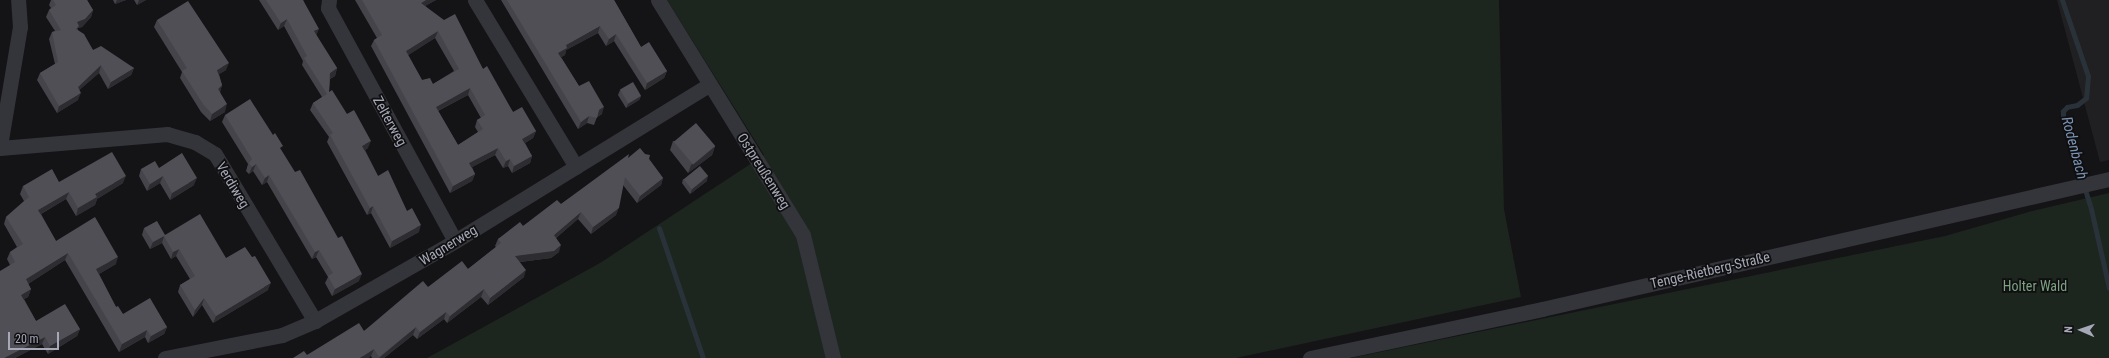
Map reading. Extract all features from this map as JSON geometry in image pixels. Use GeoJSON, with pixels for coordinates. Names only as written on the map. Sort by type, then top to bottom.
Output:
{"type":"FeatureCollection","features":[{"type":"Feature","properties":{"kind":"street"},"geometry":{"type":"LineString","coordinates":[[0,147],[20,27],[18,0]]}},
{"type":"Feature","properties":{"kind":"street","name":"Zelterweg"},"geometry":{"type":"LineString","coordinates":[[329,0],[328,8],[455,241]]}},
{"type":"Feature","properties":{"kind":"street"},"geometry":{"type":"LineString","coordinates":[[475,0],[576,167]]}},
{"type":"Feature","properties":{"kind":"street","name":"Ostpreußenweg"},"geometry":{"type":"LineString","coordinates":[[658,0],[804,235],[833,358]]}},
{"type":"Feature","properties":{"kind":"street","name":"Wagnerweg"},"geometry":{"type":"LineString","coordinates":[[165,358],[282,335],[315,322],[455,241],[710,84]]}},
{"type":"Feature","properties":{"kind":"street","name":"Verdiweg"},"geometry":{"type":"LineString","coordinates":[[0,147],[167,134],[195,142],[215,154],[315,322]]}},
{"type":"Feature","properties":{"kind":"street","name":"Tenge-Rietberg-Straße"},"geometry":{"type":"LineString","coordinates":[[1310,358],[1542,309],[2109,179]]}},
{"type":"Feature","properties":{"kind":"shaded area"},"geometry":{"type":"Polygon","coordinates":[[[2057,0],[2109,0],[2109,160],[2100,162],[2057,0]]]}},
{"type":"Feature","properties":{"kind":"green space"},"geometry":{"type":"Polygon","coordinates":[[[667,0],[1499,0],[1504,209],[1521,297],[1236,358],[427,358],[600,263],[764,155],[667,0]]]}},
{"type":"Feature","properties":{"kind":"green space","name":"Holter Wald"},"geometry":{"type":"Polygon","coordinates":[[[2109,193],[2109,358],[1351,358],[1945,236],[2032,211],[2109,193]]]}},
{"type":"Feature","properties":{"kind":"building"},"geometry":{"type":"Polygon","coordinates":[[[53,0],[87,0],[93,10],[85,19],[77,22],[79,26],[76,29],[84,34],[93,50],[101,46],[134,68],[111,82],[101,65],[78,87],[81,93],[59,106],[40,73],[58,62],[52,32],[61,30],[49,10],[56,5],[53,0]]]}},
{"type":"Feature","properties":{"kind":"building"},"geometry":{"type":"Polygon","coordinates":[[[266,0],[303,0],[319,29],[314,31],[337,68],[330,73],[329,92],[332,90],[347,114],[354,110],[371,141],[362,146],[378,176],[388,170],[407,211],[412,208],[421,225],[392,241],[373,206],[370,208],[330,135],[333,133],[313,103],[327,94],[304,58],[307,56],[287,19],[281,23],[266,0]]]}},
{"type":"Feature","properties":{"kind":"building"},"geometry":{"type":"Polygon","coordinates":[[[362,0],[426,0],[421,3],[444,20],[455,14],[483,69],[487,66],[513,112],[522,107],[536,131],[522,139],[532,156],[514,166],[510,159],[506,161],[498,148],[469,163],[475,174],[453,186],[374,40],[382,35],[362,0]],[[438,31],[406,51],[422,80],[430,78],[433,84],[459,69],[438,31]],[[470,88],[436,107],[458,145],[483,129],[477,120],[485,115],[470,88]]]}},
{"type":"Feature","properties":{"kind":"building"},"geometry":{"type":"Polygon","coordinates":[[[507,0],[614,0],[641,47],[649,42],[667,71],[647,83],[616,34],[609,39],[600,26],[566,45],[567,48],[558,53],[579,86],[589,81],[604,107],[599,110],[597,118],[589,116],[581,122],[507,0]]]}},
{"type":"Feature","properties":{"kind":"building"},"geometry":{"type":"Polygon","coordinates":[[[188,1],[229,63],[217,70],[222,85],[218,89],[227,104],[212,114],[203,104],[182,71],[187,68],[157,20],[188,1]]]}},
{"type":"Feature","properties":{"kind":"building"},"geometry":{"type":"Polygon","coordinates":[[[633,82],[641,96],[628,103],[620,90],[633,82]]]}},
{"type":"Feature","properties":{"kind":"building"},"geometry":{"type":"Polygon","coordinates":[[[250,99],[273,135],[275,133],[283,146],[280,148],[295,172],[300,170],[338,238],[342,236],[362,274],[335,289],[328,276],[333,273],[319,250],[315,252],[269,175],[265,178],[256,164],[252,167],[249,163],[252,159],[225,115],[250,99]]]}},
{"type":"Feature","properties":{"kind":"building"},"geometry":{"type":"Polygon","coordinates":[[[696,123],[715,146],[693,165],[674,142],[696,123]]]}},
{"type":"Feature","properties":{"kind":"building"},"geometry":{"type":"Polygon","coordinates":[[[640,148],[645,154],[650,155],[649,159],[663,178],[640,196],[625,177],[619,208],[593,227],[581,212],[554,235],[561,245],[554,251],[515,256],[526,270],[490,298],[484,289],[450,316],[446,312],[420,332],[416,327],[379,357],[374,349],[360,358],[293,358],[304,351],[307,355],[359,323],[364,331],[423,281],[428,287],[462,261],[468,269],[501,243],[498,239],[520,222],[523,226],[557,200],[561,204],[629,154],[628,158],[640,148]]]}},
{"type":"Feature","properties":{"kind":"building"},"geometry":{"type":"Polygon","coordinates":[[[112,152],[126,176],[95,194],[97,197],[78,208],[69,192],[38,210],[56,241],[95,217],[118,257],[96,269],[116,307],[118,306],[123,314],[150,298],[167,327],[151,336],[147,330],[122,344],[68,253],[26,279],[31,289],[21,295],[36,321],[65,304],[80,329],[50,346],[45,337],[4,358],[0,358],[0,271],[15,262],[10,252],[23,244],[6,217],[29,197],[23,186],[52,169],[59,182],[112,152]]]}},
{"type":"Feature","properties":{"kind":"building"},"geometry":{"type":"Polygon","coordinates":[[[182,153],[197,178],[172,193],[163,176],[150,184],[141,169],[155,161],[159,168],[182,153]]]}},
{"type":"Feature","properties":{"kind":"building"},"geometry":{"type":"Polygon","coordinates":[[[700,166],[708,176],[692,189],[684,179],[700,166]]]}},
{"type":"Feature","properties":{"kind":"building"},"geometry":{"type":"Polygon","coordinates":[[[200,214],[226,258],[245,247],[252,257],[255,256],[271,283],[216,316],[204,298],[195,310],[180,285],[195,276],[179,249],[173,252],[164,236],[153,242],[144,228],[157,221],[165,235],[200,214]]]}},
{"type":"Feature","properties":{"kind":"waterway","name":"Rodenbach"},"geometry":{"type":"LineString","coordinates":[[2062,0],[2088,76],[2086,98],[2077,105],[2067,107],[2063,111],[2063,119],[2091,209],[2109,288]]}},
{"type":"Feature","properties":{"kind":"waterway"},"geometry":{"type":"LineString","coordinates":[[659,228],[703,358]]}}]}
